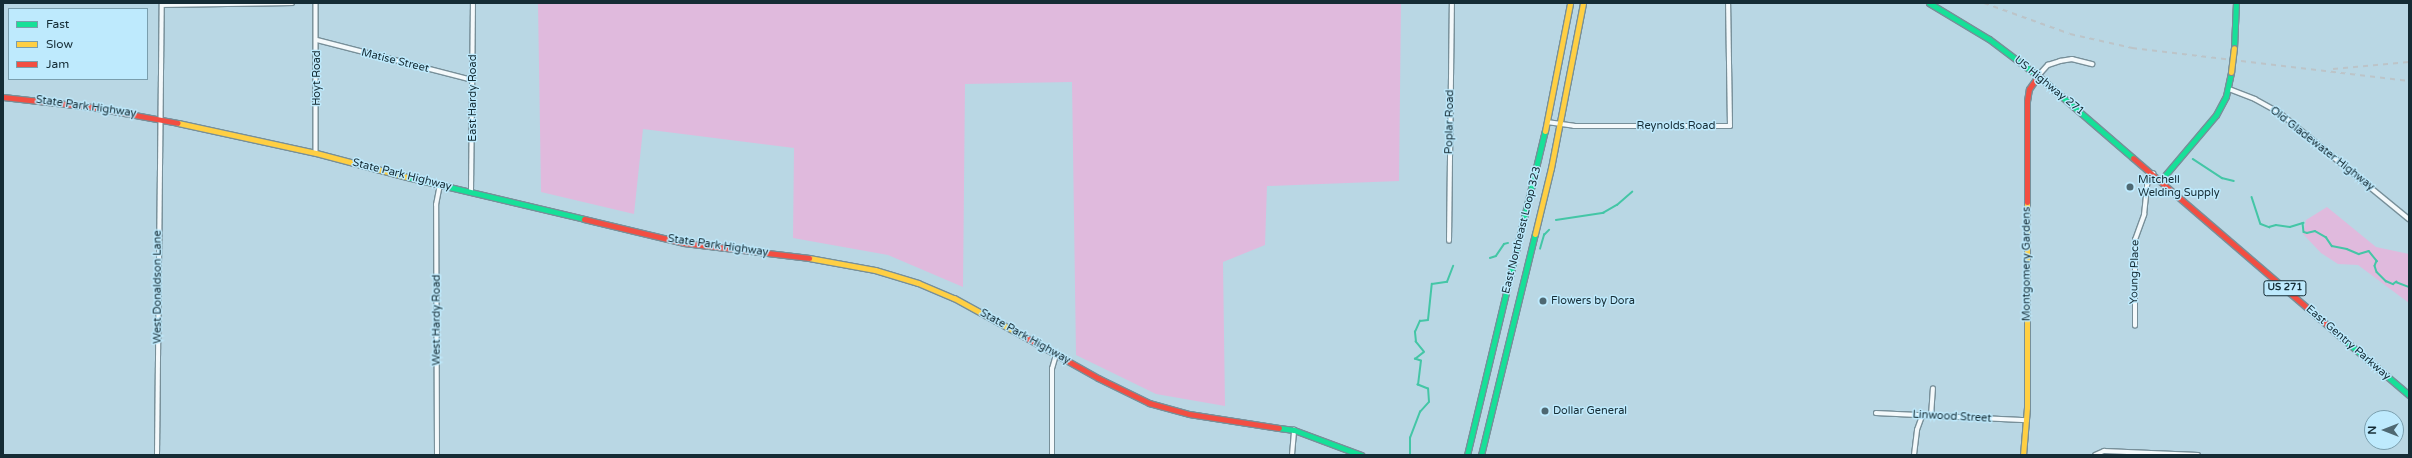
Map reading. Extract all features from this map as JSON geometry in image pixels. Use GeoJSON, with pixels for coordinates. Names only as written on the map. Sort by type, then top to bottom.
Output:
{"type":"FeatureCollection","features":[{"type":"Feature","properties":{"kind":"main road","name":"East Northeast Loop 323"},"geometry":{"type":"LineString","coordinates":[[1467,455],[1538,165],[1570,3]]}},
{"type":"Feature","properties":{"kind":"main road","name":"East Northeast Loop 323"},"geometry":{"type":"LineString","coordinates":[[1481,455],[1551,168],[1577,41],[1583,3]]}},
{"type":"Feature","properties":{"kind":"main road","name":"US Highway 271"},"geometry":{"type":"LineString","coordinates":[[1929,3],[1988,40],[2038,76],[2160,180]]}},
{"type":"Feature","properties":{"kind":"main road"},"geometry":{"type":"LineString","coordinates":[[2160,180],[2213,120],[2229,89],[2234,48],[2236,3]]}},
{"type":"Feature","properties":{"kind":"main road"},"geometry":{"type":"LineString","coordinates":[[1564,39],[1577,41]]}},
{"type":"Feature","properties":{"kind":"main road","name":"Montgomery Gardens"},"geometry":{"type":"LineString","coordinates":[[2023,455],[2027,420],[2027,101],[2029,89],[2038,76]]}},
{"type":"Feature","properties":{"kind":"main road","name":"State Park Highway"},"geometry":{"type":"LineString","coordinates":[[3,97],[91,107],[161,119],[316,153],[440,185],[684,243],[826,260],[875,270],[918,283],[954,298],[1127,393],[1158,406],[1199,416],[1294,430],[1361,455]]}},
{"type":"Feature","properties":{"kind":"main road"},"geometry":{"type":"LineString","coordinates":[[1538,165],[1551,168]]}},
{"type":"Feature","properties":{"kind":"main road","name":"East Gentry Parkway"},"geometry":{"type":"LineString","coordinates":[[2160,180],[2409,395]]}},
{"type":"Feature","properties":{"kind":"main road"},"geometry":{"type":"LineString","coordinates":[[1515,261],[1528,264]]}},
{"type":"Feature","properties":{"kind":"main road"},"geometry":{"type":"LineString","coordinates":[[1481,397],[1493,401]]}},
{"type":"Feature","properties":{"kind":"street"},"geometry":{"type":"LineString","coordinates":[[162,4],[292,3]]}},
{"type":"Feature","properties":{"kind":"street","name":"Hoyt Road"},"geometry":{"type":"LineString","coordinates":[[316,3],[316,153]]}},
{"type":"Feature","properties":{"kind":"street","name":"East Hardy Road"},"geometry":{"type":"LineString","coordinates":[[471,192],[473,3]]}},
{"type":"Feature","properties":{"kind":"street","name":"Poplar Road"},"geometry":{"type":"LineString","coordinates":[[1449,241],[1452,3]]}},
{"type":"Feature","properties":{"kind":"street","name":"Reynolds Road"},"geometry":{"type":"LineString","coordinates":[[1547,122],[1560,124],[1730,126],[1728,3]]}},
{"type":"Feature","properties":{"kind":"street","name":"West Donaldson Lane"},"geometry":{"type":"LineString","coordinates":[[156,455],[162,4]]}},
{"type":"Feature","properties":{"kind":"street","name":"Matise Street"},"geometry":{"type":"LineString","coordinates":[[317,40],[473,80]]}},
{"type":"Feature","properties":{"kind":"street"},"geometry":{"type":"LineString","coordinates":[[2038,76],[2048,65],[2066,59],[2092,64]]}},
{"type":"Feature","properties":{"kind":"street","name":"Old Gladewater Highway"},"geometry":{"type":"LineString","coordinates":[[2229,89],[2255,99],[2280,113],[2409,219]]}},
{"type":"Feature","properties":{"kind":"street","name":"Young Place"},"geometry":{"type":"LineString","coordinates":[[2135,326],[2135,240],[2144,215],[2147,184],[2153,173]]}},
{"type":"Feature","properties":{"kind":"street","name":"West Hardy Road"},"geometry":{"type":"LineString","coordinates":[[437,455],[436,205],[440,185]]}},
{"type":"Feature","properties":{"kind":"street"},"geometry":{"type":"LineString","coordinates":[[1052,455],[1052,369],[1056,355]]}},
{"type":"Feature","properties":{"kind":"street"},"geometry":{"type":"LineString","coordinates":[[1931,416],[1933,389]]}},
{"type":"Feature","properties":{"kind":"street","name":"Linwood Street"},"geometry":{"type":"LineString","coordinates":[[1876,413],[2027,420]]}},
{"type":"Feature","properties":{"kind":"street"},"geometry":{"type":"LineString","coordinates":[[1914,455],[1917,430],[1922,416]]}},
{"type":"Feature","properties":{"kind":"street"},"geometry":{"type":"LineString","coordinates":[[1292,455],[1294,430]]}},
{"type":"Feature","properties":{"kind":"street"},"geometry":{"type":"LineString","coordinates":[[2096,453],[2198,455]]}},
{"type":"Feature","properties":{"kind":"shaded area"},"geometry":{"type":"Polygon","coordinates":[[[538,3],[1401,3],[1399,181],[1267,186],[1265,245],[1223,262],[1225,406],[1156,394],[1076,355],[1072,82],[965,84],[963,287],[888,255],[793,238],[794,148],[643,129],[634,214],[541,192],[538,3]]]}},
{"type":"Feature","properties":{"kind":"shaded area"},"geometry":{"type":"Polygon","coordinates":[[[2327,207],[2376,247],[2409,254],[2409,303],[2358,265],[2338,264],[2321,253],[2303,234],[2306,220],[2327,207]]]}},
{"type":"Feature","properties":{"kind":"waterway"},"geometry":{"type":"LineString","coordinates":[[2193,159],[2222,178],[2234,181]]}},
{"type":"Feature","properties":{"kind":"waterway"},"geometry":{"type":"LineString","coordinates":[[1556,220],[1603,213],[1617,205],[1632,192]]}},
{"type":"Feature","properties":{"kind":"waterway"},"geometry":{"type":"LineString","coordinates":[[2252,197],[2261,224],[2269,227],[2276,225],[2290,227],[2303,223],[2304,232],[2307,233],[2315,231],[2326,237],[2332,246],[2347,249],[2359,254],[2369,251],[2377,261],[2375,266],[2377,272],[2386,281],[2393,284],[2396,282],[2409,287]]}},
{"type":"Feature","properties":{"kind":"waterway"},"geometry":{"type":"LineString","coordinates":[[1540,249],[1544,235],[1549,230]]}},
{"type":"Feature","properties":{"kind":"waterway"},"geometry":{"type":"LineString","coordinates":[[1490,258],[1496,256],[1504,244],[1508,243]]}},
{"type":"Feature","properties":{"kind":"waterway"},"geometry":{"type":"LineString","coordinates":[[1410,455],[1410,438],[1420,412],[1429,402],[1428,389],[1418,385],[1421,361],[1415,359],[1424,352],[1416,342],[1415,332],[1420,321],[1428,320],[1432,284],[1447,282],[1453,266]]}},
{"type":"Feature","properties":{"kind":"railway"},"geometry":{"type":"LineString","coordinates":[[1984,3],[2070,34],[2132,48],[2409,81]]}},
{"type":"Feature","properties":{"kind":"railway"},"geometry":{"type":"LineString","coordinates":[[2333,69],[2409,62]]}},
{"type":"Feature","properties":{"kind":"traffic: fast"},"geometry":{"type":"LineString","coordinates":[[1929,3],[1989,39],[2038,76],[2133,158]]}},
{"type":"Feature","properties":{"kind":"traffic: fast"},"geometry":{"type":"LineString","coordinates":[[2234,48],[2236,3]]}},
{"type":"Feature","properties":{"kind":"traffic: fast"},"geometry":{"type":"LineString","coordinates":[[2161,180],[2216,115],[2226,96],[2231,72]]}},
{"type":"Feature","properties":{"kind":"traffic: fast"},"geometry":{"type":"LineString","coordinates":[[1467,455],[1545,131]]}},
{"type":"Feature","properties":{"kind":"traffic: fast"},"geometry":{"type":"LineString","coordinates":[[407,177],[584,219]]}},
{"type":"Feature","properties":{"kind":"traffic: fast"},"geometry":{"type":"LineString","coordinates":[[1481,455],[1535,234]]}},
{"type":"Feature","properties":{"kind":"traffic: fast"},"geometry":{"type":"LineString","coordinates":[[2335,332],[2409,395]]}},
{"type":"Feature","properties":{"kind":"traffic: fast"},"geometry":{"type":"LineString","coordinates":[[1279,428],[1294,430],[1361,455]]}},
{"type":"Feature","properties":{"kind":"traffic: slow"},"geometry":{"type":"LineString","coordinates":[[1545,131],[1570,3]]}},
{"type":"Feature","properties":{"kind":"traffic: slow"},"geometry":{"type":"LineString","coordinates":[[1535,234],[1551,168],[1583,3]]}},
{"type":"Feature","properties":{"kind":"traffic: slow"},"geometry":{"type":"LineString","coordinates":[[2231,72],[2234,48]]}},
{"type":"Feature","properties":{"kind":"traffic: slow"},"geometry":{"type":"LineString","coordinates":[[178,123],[316,153],[407,177]]}},
{"type":"Feature","properties":{"kind":"traffic: slow"},"geometry":{"type":"LineString","coordinates":[[2023,455],[2027,407],[2027,202]]}},
{"type":"Feature","properties":{"kind":"traffic: slow"},"geometry":{"type":"LineString","coordinates":[[809,258],[875,270],[918,283],[954,298],[1025,337]]}},
{"type":"Feature","properties":{"kind":"traffic: jam"},"geometry":{"type":"LineString","coordinates":[[2027,202],[2027,101],[2029,89],[2038,76]]}},
{"type":"Feature","properties":{"kind":"traffic: jam"},"geometry":{"type":"LineString","coordinates":[[3,97],[91,107],[178,123]]}},
{"type":"Feature","properties":{"kind":"traffic: jam"},"geometry":{"type":"LineString","coordinates":[[2133,158],[2335,332]]}},
{"type":"Feature","properties":{"kind":"traffic: jam"},"geometry":{"type":"LineString","coordinates":[[584,219],[684,243],[809,258]]}},
{"type":"Feature","properties":{"kind":"traffic: jam"},"geometry":{"type":"LineString","coordinates":[[1025,337],[1098,378],[1149,403],[1189,414],[1279,428]]}},
{"type":"Feature","properties":{"kind":"place","name":"Mitchell Welding Supply"},"geometry":{"type":"Point","coordinates":[2130,187]}},
{"type":"Feature","properties":{"kind":"place","name":"Flowers by Dora"},"geometry":{"type":"Point","coordinates":[1543,301]}},
{"type":"Feature","properties":{"kind":"place","name":"Dollar General"},"geometry":{"type":"Point","coordinates":[1545,411]}}]}
